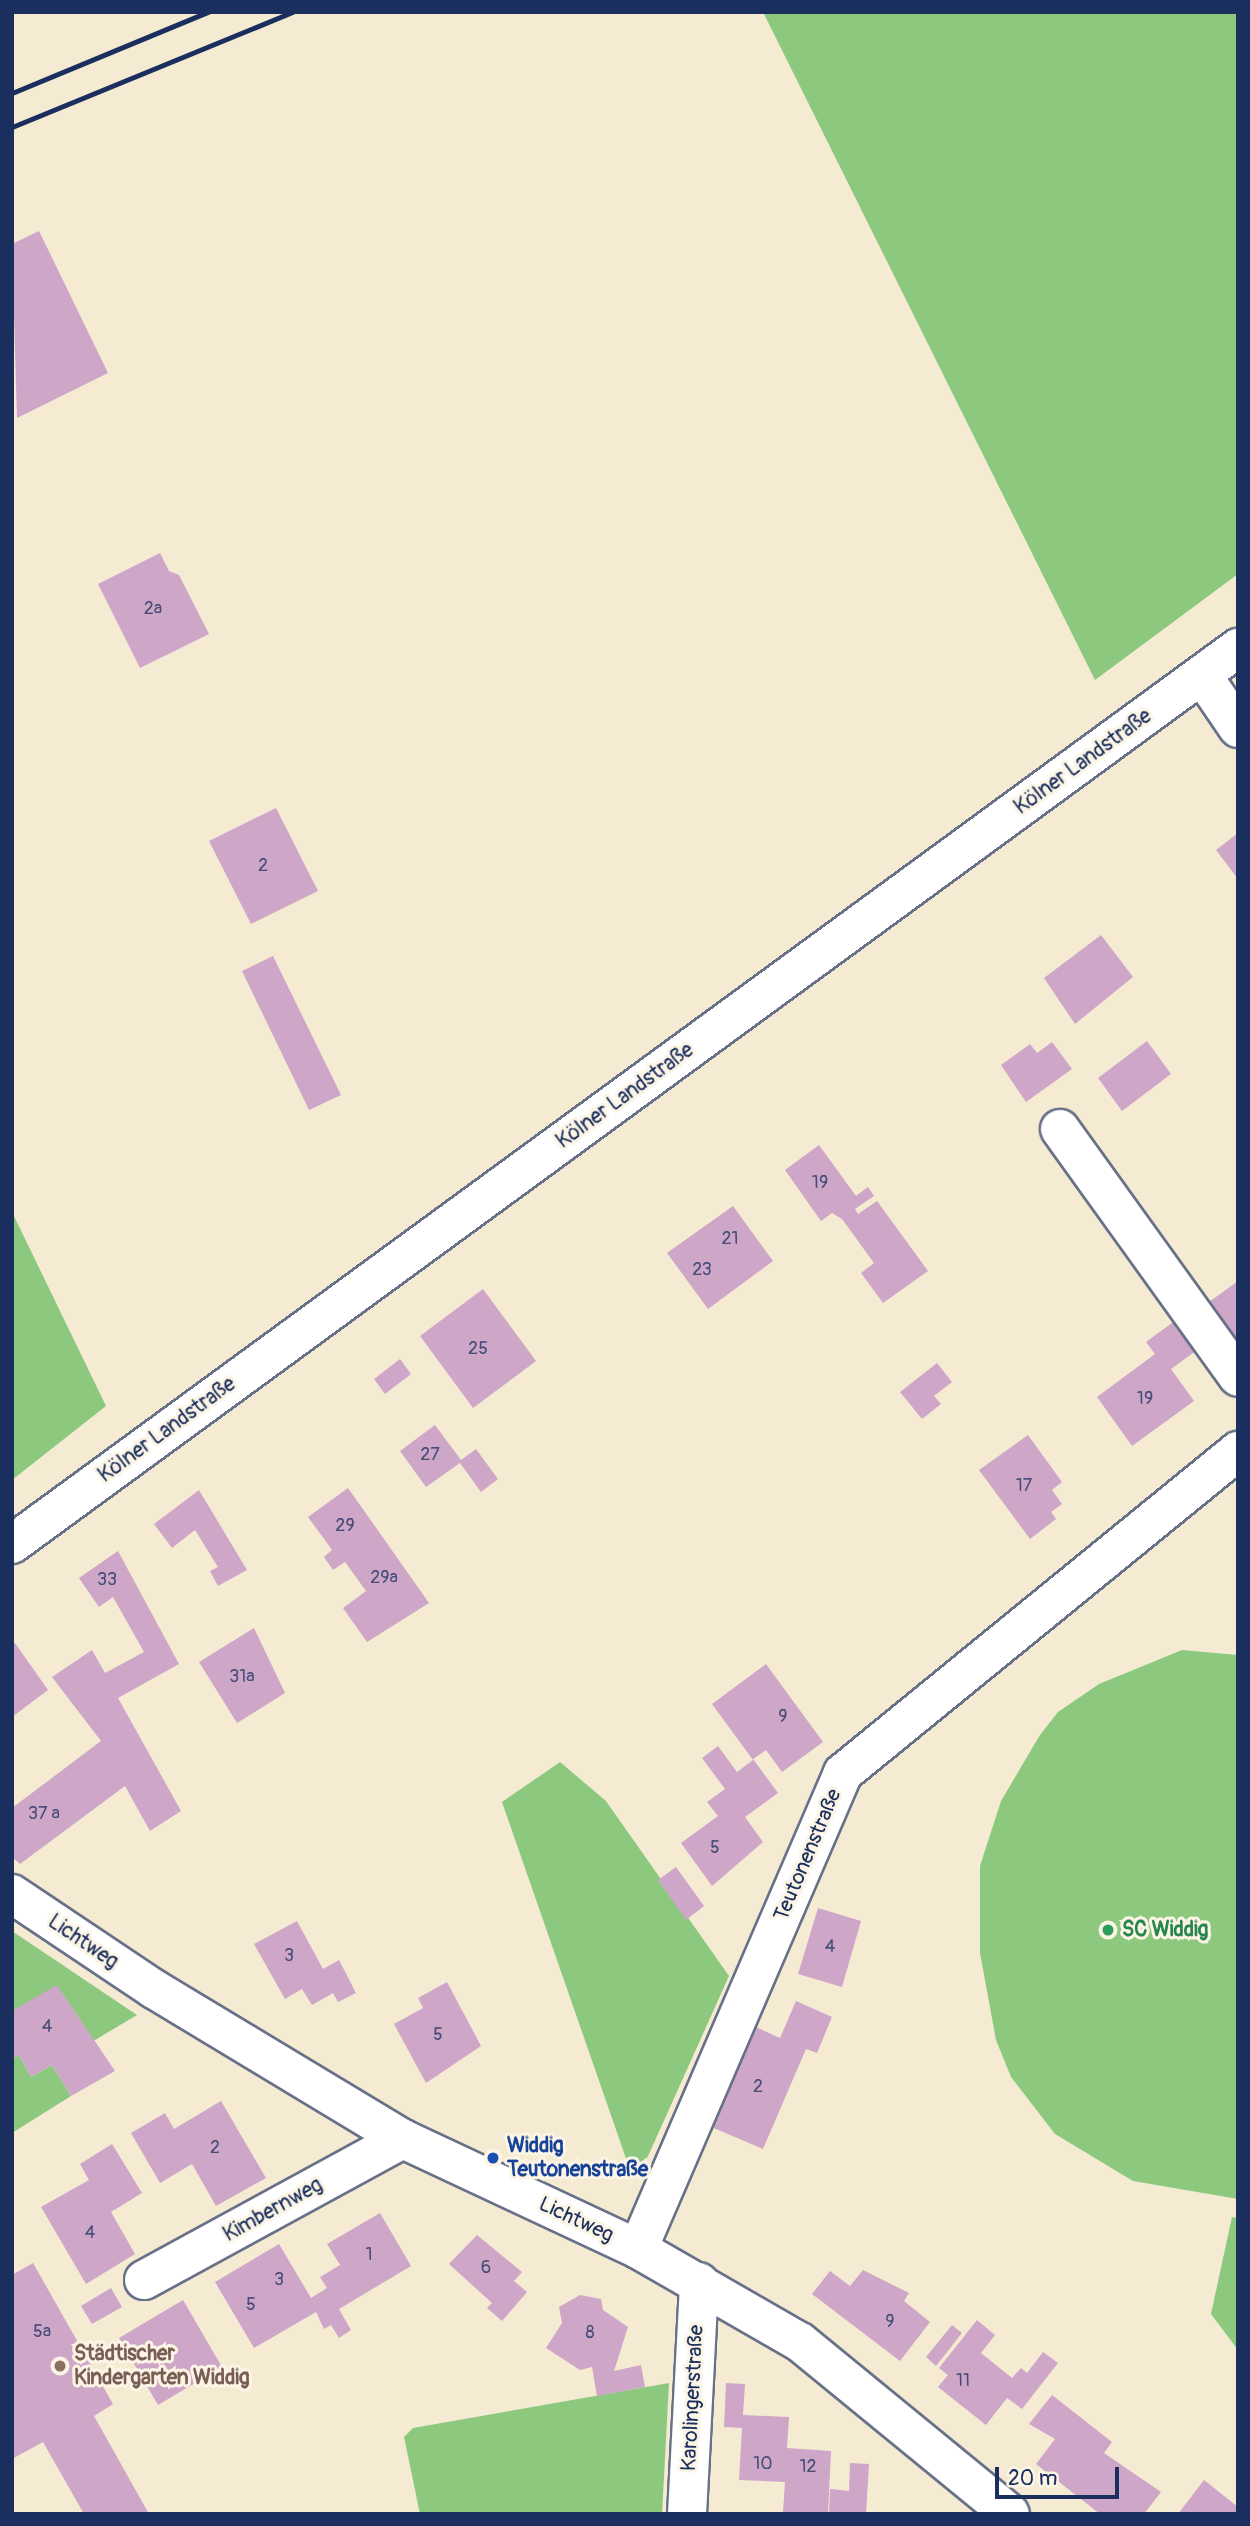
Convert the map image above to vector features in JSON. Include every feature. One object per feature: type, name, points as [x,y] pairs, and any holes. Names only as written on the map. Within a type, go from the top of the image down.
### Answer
[{"type":"street","name":"Kölner Landstraße","points":[[12,1544],[1238,648]]},
{"type":"street","points":[[1202,675],[1238,728]]},
{"type":"street","points":[[1060,1129],[1238,1377]]},
{"type":"street","name":"Teutonenstraße","points":[[638,2249],[843,1773],[1238,1451]]},
{"type":"street","name":"Lichtweg","points":[[12,1894],[154,1989],[403,2139],[638,2249],[800,2342],[1010,2514]]},
{"type":"street","name":"Kimbernweg","points":[[144,2280],[403,2139]]},
{"type":"street","name":"Karolingerstraße","points":[[687,2514],[699,2282]]},
{"type":"green space","points":[[763,12],[1238,12],[1238,574],[1095,680]]},
{"type":"green space","points":[[12,1212],[106,1406],[12,1480]]},
{"type":"green space","name":"SC Widdig","points":[[1182,1650],[1238,1655],[1238,2199],[1133,2181],[1055,2134],[1011,2077],[996,2040],[980,1953],[980,1866],[1001,1801],[1040,1735],[1058,1712],[1099,1684]]},
{"type":"green space","points":[[560,1762],[606,1801],[729,1976],[644,2165],[629,2167],[502,1802]]},
{"type":"green space","points":[[12,1931],[137,2015],[90,2043],[12,2011]]},
{"type":"green space","points":[[19,2055],[31,2077],[52,2065],[71,2096],[12,2133],[12,2059]]},
{"type":"green space","points":[[1232,2217],[1238,2218],[1238,2350],[1211,2314]]},
{"type":"green space","points":[[669,2383],[662,2514],[420,2514],[404,2437],[413,2428]]},
{"type":"building","points":[[39,231],[108,373],[17,418],[12,244]]},
{"type":"building","points":[[160,553],[169,571],[179,575],[209,634],[140,668],[98,584]]},
{"type":"building","points":[[276,808],[318,891],[251,924],[209,841]]},
{"type":"building","points":[[1238,833],[1238,879],[1216,850]]},
{"type":"building","points":[[1101,935],[1133,977],[1075,1024],[1044,978]]},
{"type":"building","points":[[273,956],[341,1095],[309,1110],[242,971]]},
{"type":"building","points":[[1147,1041],[1171,1074],[1122,1111],[1098,1078]]},
{"type":"building","points":[[1052,1042],[1072,1069],[1026,1102],[1001,1065],[1030,1044],[1037,1053]]},
{"type":"building","points":[[819,1145],[856,1196],[868,1187],[874,1196],[855,1209],[858,1214],[877,1201],[928,1271],[883,1303],[861,1273],[874,1263],[842,1219],[832,1213],[821,1221],[785,1170]]},
{"type":"building","points":[[733,1206],[773,1261],[708,1309],[667,1253]]},
{"type":"building","points":[[1238,1281],[1238,1342],[1209,1302]]},
{"type":"building","points":[[483,1289],[536,1361],[473,1408],[420,1336]]},
{"type":"building","points":[[1183,1315],[1204,1345],[1171,1369],[1194,1401],[1132,1446],[1097,1397],[1155,1354],[1146,1342]]},
{"type":"building","points":[[400,1359],[411,1374],[385,1394],[374,1379]]},
{"type":"building","points":[[937,1363],[952,1382],[934,1396],[941,1404],[922,1419],[900,1392]]},
{"type":"building","points":[[435,1425],[461,1460],[476,1449],[498,1479],[481,1492],[460,1463],[426,1487],[400,1451]]},
{"type":"building","points":[[1028,1435],[1062,1482],[1052,1490],[1062,1504],[1051,1512],[1056,1519],[1030,1539],[979,1470]]},
{"type":"building","points":[[348,1488],[429,1603],[367,1642],[343,1608],[366,1591],[345,1562],[333,1570],[324,1557],[332,1550],[308,1517]]},
{"type":"building","points":[[199,1490],[247,1570],[218,1586],[210,1571],[218,1567],[195,1530],[172,1548],[154,1524]]},
{"type":"building","points":[[118,1551],[179,1664],[118,1698],[181,1811],[150,1831],[125,1786],[20,1864],[12,1857],[12,1808],[101,1741],[52,1677],[92,1650],[105,1673],[144,1652],[113,1597],[99,1607],[79,1578]]},
{"type":"building","points":[[254,1628],[285,1693],[237,1723],[199,1662]]},
{"type":"building","points":[[15,1643],[48,1690],[12,1717],[12,1645]]},
{"type":"building","points":[[766,1664],[823,1742],[782,1772],[766,1750],[753,1759],[778,1793],[745,1817],[763,1842],[712,1886],[681,1843],[718,1816],[707,1802],[725,1789],[702,1758],[718,1746],[737,1772],[753,1760],[712,1704]]},
{"type":"building","points":[[676,1867],[704,1906],[686,1920],[658,1880]]},
{"type":"building","points":[[818,1908],[861,1921],[842,1987],[798,1974]]},
{"type":"building","points":[[297,1921],[323,1969],[339,1960],[356,1993],[338,2002],[333,1993],[312,2005],[302,1989],[285,1999],[254,1944]]},
{"type":"building","points":[[447,1982],[481,2046],[426,2083],[394,2024],[423,2008],[418,1998]]},
{"type":"building","points":[[57,1985],[115,2071],[71,2096],[52,2065],[31,2077],[19,2055],[12,2059],[12,2011]]},
{"type":"building","points":[[796,2001],[832,2017],[817,2053],[806,2049],[763,2149],[709,2126],[751,2025],[780,2038]]},
{"type":"building","points":[[221,2101],[266,2178],[216,2206],[192,2164],[160,2183],[131,2133],[165,2113],[174,2129]]},
{"type":"building","points":[[112,2144],[142,2193],[111,2212],[135,2254],[86,2284],[41,2207],[89,2180],[80,2164]]},
{"type":"building","points":[[380,2213],[411,2266],[339,2309],[351,2330],[339,2338],[331,2325],[324,2329],[316,2312],[254,2348],[215,2282],[279,2244],[311,2298],[327,2288],[320,2277],[340,2265],[327,2244]]},
{"type":"building","points":[[477,2235],[522,2272],[514,2281],[527,2292],[502,2321],[487,2308],[492,2303],[449,2264]]},
{"type":"building","points":[[33,2263],[113,2404],[94,2416],[149,2514],[84,2514],[43,2442],[12,2459],[12,2275]]},
{"type":"building","points":[[863,2270],[909,2293],[904,2301],[930,2322],[900,2361],[812,2294],[830,2271],[850,2286]]},
{"type":"building","points":[[111,2288],[122,2307],[92,2324],[81,2306]]},
{"type":"building","points":[[580,2295],[601,2299],[603,2310],[628,2327],[614,2371],[641,2365],[645,2387],[597,2396],[592,2367],[580,2370],[546,2348],[562,2323],[559,2307]]},
{"type":"building","points":[[183,2300],[222,2367],[158,2405],[119,2338]]},
{"type":"building","points":[[977,2320],[995,2335],[981,2353],[1012,2378],[1021,2368],[1027,2373],[1043,2352],[1058,2363],[1022,2409],[1007,2398],[986,2425],[938,2387],[948,2375],[939,2368]]},
{"type":"building","points":[[952,2325],[962,2333],[936,2366],[926,2357]]},
{"type":"building","points":[[726,2383],[745,2384],[743,2415],[789,2417],[787,2448],[831,2451],[828,2514],[783,2513],[785,2482],[739,2480],[742,2428],[724,2427]]},
{"type":"building","points":[[1052,2395],[1112,2442],[1104,2453],[1161,2492],[1144,2514],[1100,2514],[1036,2464],[1055,2439],[1029,2424]]},
{"type":"building","points":[[850,2463],[869,2464],[866,2514],[829,2514],[830,2489],[849,2491]]},
{"type":"building","points":[[1204,2480],[1238,2507],[1238,2514],[1178,2514]]},
{"type":"railway","points":[[12,93],[208,12]]},
{"type":"railway","points":[[12,127],[292,12]]},
{"type":"place","name":"SC Widdig","points":[[1108,1930]]},
{"type":"place","name":"Widdig Teutonenstraße","points":[[493,2158]]},
{"type":"place","name":"Städtischer Kindergarten Widdig","points":[[60,2366]]}]
